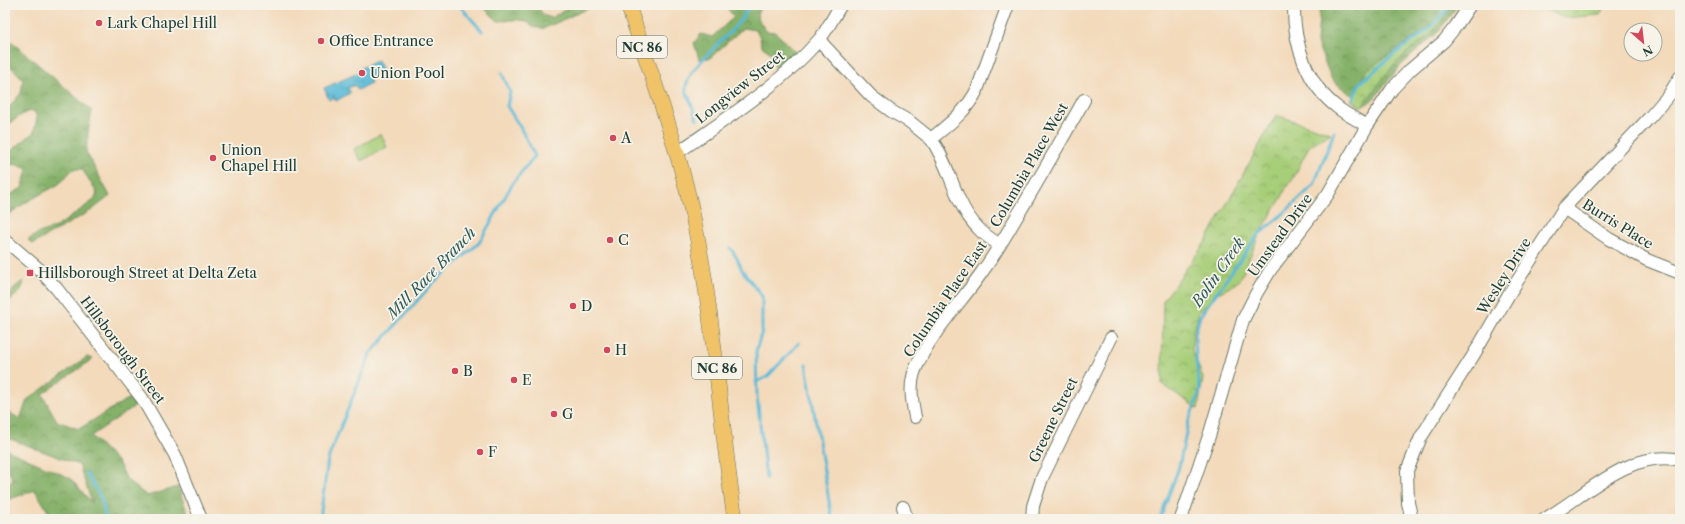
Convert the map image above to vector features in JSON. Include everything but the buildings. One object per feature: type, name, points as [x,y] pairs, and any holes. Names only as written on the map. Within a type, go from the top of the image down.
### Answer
[{"type":"main road","name":"NC 86","points":[[628,5],[677,154],[696,230],[710,309],[735,519]]},
{"type":"street","name":"Longview Street","points":[[677,154],[768,87],[802,58],[819,40],[841,5]]},
{"type":"street","points":[[932,139],[963,112],[970,103],[977,90],[1008,5]]},
{"type":"street","points":[[1294,5],[1293,20],[1298,44],[1304,63],[1311,76],[1325,96],[1338,108],[1367,126]]},
{"type":"street","name":"Umstead Drive","points":[[1181,519],[1210,433],[1243,320],[1256,294],[1271,269],[1328,194],[1367,126],[1392,89],[1410,70],[1444,41],[1470,5]]},
{"type":"street","points":[[819,40],[871,96],[891,111],[910,122],[932,139],[945,160],[953,184],[969,217],[978,228],[1000,245]]},
{"type":"street","name":"Wesley Drive","points":[[1412,519],[1408,503],[1407,471],[1421,437],[1473,356],[1509,294],[1564,208],[1649,118],[1669,95],[1680,77]]},
{"type":"street","name":"Columbia Place West","points":[[1000,245],[1084,100]]},
{"type":"street","name":"Burris Place","points":[[1564,208],[1609,239],[1647,260],[1680,273]]},
{"type":"street","name":"Hillsborough Street","points":[[5,240],[40,270],[57,289],[142,398],[175,454],[201,519]]},
{"type":"street","name":"Columbia Place East","points":[[915,417],[911,395],[912,382],[915,370],[922,354],[1000,245]]},
{"type":"street","name":"Greene Street","points":[[1032,519],[1033,506],[1042,478],[1111,338]]},
{"type":"street","points":[[1545,519],[1618,471],[1633,464],[1650,459],[1668,457],[1680,460]]},
{"type":"street","points":[[903,507],[907,519]]},
{"type":"green space","points":[[481,5],[537,5],[543,15],[551,18],[573,5],[595,5],[545,28],[537,28],[528,22],[521,20],[498,21]]},
{"type":"green space","points":[[725,5],[762,5],[757,14],[758,19],[766,31],[775,32],[794,50],[794,55],[777,69],[774,65],[771,54],[761,46],[760,37],[755,30],[743,28],[710,58],[699,59],[694,43],[701,34],[712,37],[734,17]]},
{"type":"green space","points":[[1320,5],[1458,5],[1437,33],[1401,65],[1371,102],[1364,105],[1332,80],[1317,43]]},
{"type":"green space","points":[[1445,5],[1453,5],[1431,34],[1405,54],[1392,67],[1361,107],[1351,100],[1368,69],[1427,29]]},
{"type":"green space","points":[[1535,5],[1605,5],[1600,15],[1564,18]]},
{"type":"green space","points":[[5,36],[92,111],[86,152],[110,196],[92,210],[33,244],[28,240],[39,233],[58,226],[94,200],[97,194],[82,169],[73,169],[59,184],[25,203],[8,215],[5,214],[5,198],[22,188],[27,170],[20,165],[5,164],[5,156],[34,132],[37,117],[34,111],[26,112],[5,127],[5,112],[21,93],[23,79],[5,61]]},
{"type":"green space","points":[[1276,115],[1331,133],[1308,148],[1294,177],[1260,233],[1241,278],[1234,285],[1214,295],[1209,303],[1199,311],[1193,331],[1192,350],[1203,378],[1198,409],[1162,384],[1163,301],[1205,243]]},
{"type":"green space","points":[[381,134],[387,147],[361,161],[354,149]]},
{"type":"green space","points":[[23,281],[20,291],[5,304],[5,301],[8,299],[14,288]]},
{"type":"green space","points":[[87,357],[93,359],[42,394],[57,421],[79,429],[129,398],[135,406],[91,436],[118,462],[127,480],[147,496],[178,487],[190,519],[48,519],[49,513],[35,490],[5,501],[5,488],[13,480],[5,462],[5,449],[70,478],[92,503],[79,465],[5,437],[5,410],[20,419],[27,400]]},
{"type":"water","points":[[378,60],[384,73],[375,78],[373,75],[369,77],[371,83],[358,90],[355,85],[348,88],[350,93],[336,101],[334,97],[329,100],[324,88],[358,73],[357,71],[362,70],[361,68]]},
{"type":"waterway","name":"Mill Race Branch","points":[[459,5],[482,31]]},
{"type":"waterway","points":[[697,119],[686,90],[691,74],[707,55],[733,29],[750,5]]},
{"type":"waterway","name":"Bolin Creek","points":[[1353,99],[1359,84],[1394,54],[1428,30],[1451,5]]},
{"type":"waterway","name":"Mill Race Branch","points":[[320,519],[328,459],[370,354],[434,282],[479,243],[514,181],[535,156],[507,106],[510,92],[502,73]]},
{"type":"waterway","name":"Bolin Creek","points":[[1160,519],[1179,467],[1188,423],[1200,391],[1195,334],[1200,316],[1258,235],[1314,185],[1334,132]]},
{"type":"waterway","points":[[730,248],[737,258],[742,270],[762,296],[762,331],[756,351],[757,396],[766,478]]},
{"type":"waterway","points":[[756,382],[767,377],[799,343]]},
{"type":"waterway","points":[[806,364],[832,519]]},
{"type":"waterway","points":[[86,473],[101,498],[106,519]]},
{"type":"place","name":"Lark Chapel Hill","points":[[99,23]]},
{"type":"place","name":"Office Entrance","points":[[321,41]]},
{"type":"place","name":"Union Pool","points":[[362,73]]},
{"type":"place","name":"A","points":[[613,138]]},
{"type":"place","name":"Union Chapel Hill","points":[[213,158]]},
{"type":"place","name":"C","points":[[610,240]]},
{"type":"place","name":"Hillsborough Street at Delta Zeta","points":[[30,273]]},
{"type":"place","name":"D","points":[[573,306]]},
{"type":"place","name":"H","points":[[607,350]]},
{"type":"place","name":"B","points":[[455,371]]},
{"type":"place","name":"E","points":[[514,380]]},
{"type":"place","name":"G","points":[[554,414]]},
{"type":"place","name":"F","points":[[480,452]]}]
